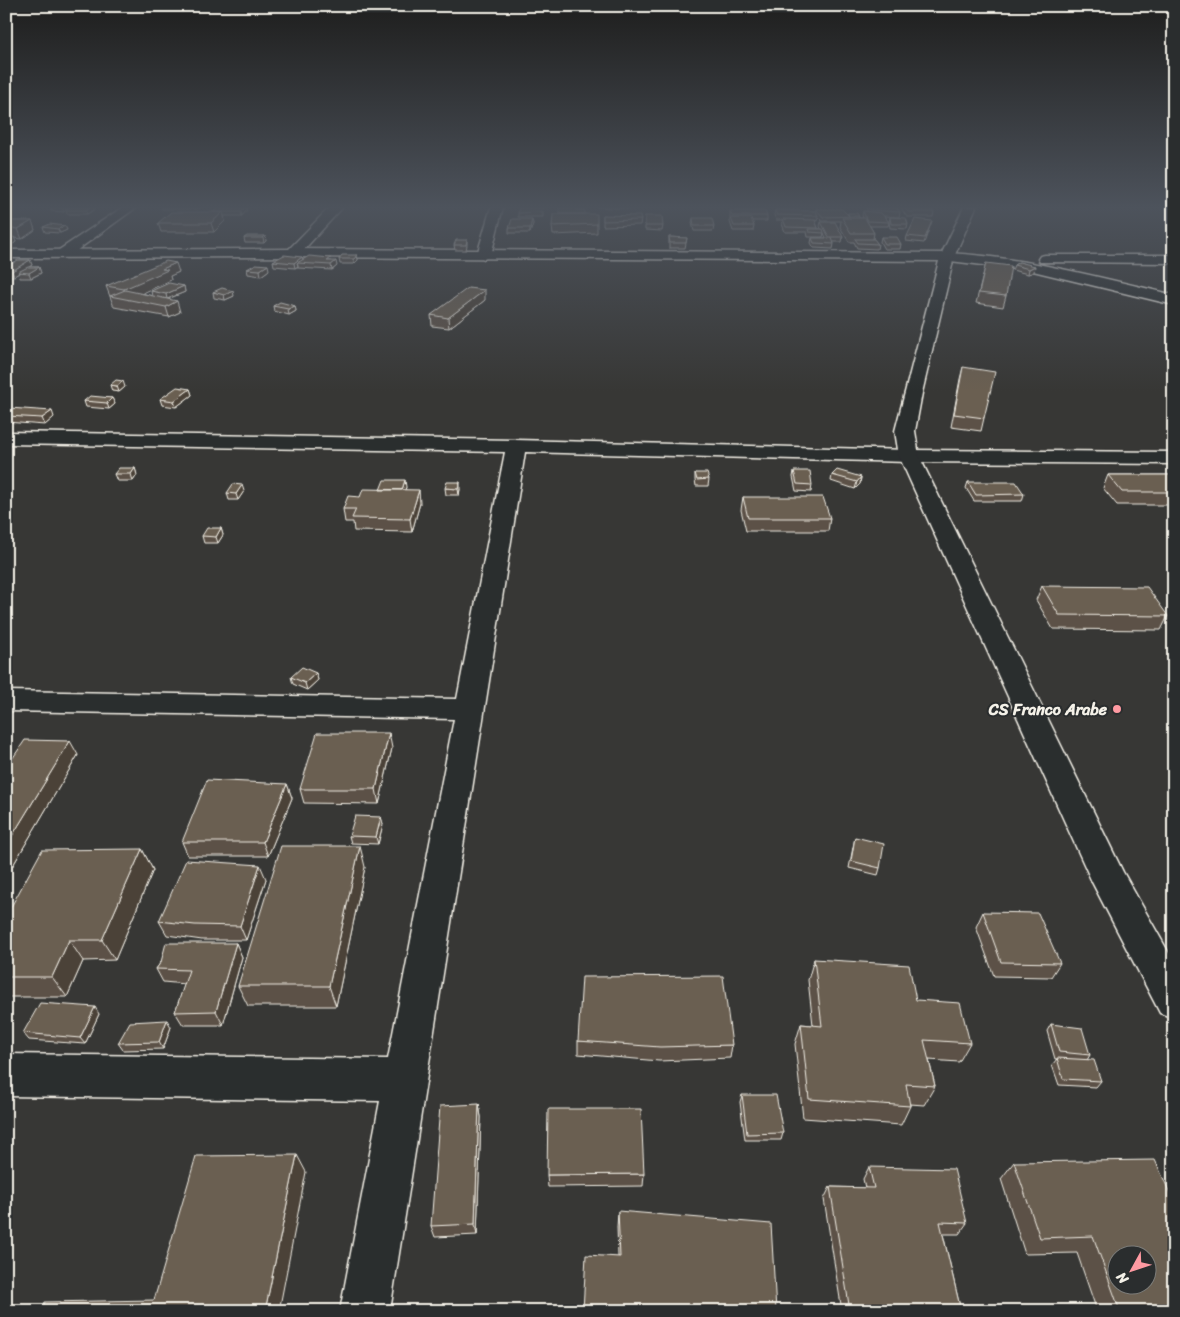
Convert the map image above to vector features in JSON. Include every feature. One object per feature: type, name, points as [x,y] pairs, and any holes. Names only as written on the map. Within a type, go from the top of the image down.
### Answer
[{"type":"street","points":[[945,268],[905,431],[909,456],[1110,882],[1174,1000]]},
{"type":"street","points":[[1044,268],[1174,300]]},
{"type":"street","points":[[6,438],[516,446],[909,456],[1174,458]]},
{"type":"street","points":[[365,1311],[516,446]]},
{"type":"street","points":[[6,702],[470,709]]},
{"type":"street","points":[[6,1075],[405,1080]]},
{"type":"building","points":[[6,268],[16,268],[12,271],[6,271]]},
{"type":"building","points":[[25,268],[37,268],[29,273],[18,272]]},
{"type":"building","points":[[148,268],[168,270],[124,289],[106,286]]},
{"type":"building","points":[[985,268],[1011,268],[1006,296],[979,293]]},
{"type":"building","points":[[169,283],[184,286],[166,294],[151,291]]},
{"type":"building","points":[[222,288],[233,291],[224,295],[213,292]]},
{"type":"building","points":[[468,288],[485,290],[448,318],[431,315]]},
{"type":"building","points":[[125,290],[177,301],[166,307],[110,296]]},
{"type":"building","points":[[280,302],[295,306],[288,309],[273,306]]},
{"type":"building","points":[[963,367],[995,372],[984,418],[954,414]]},
{"type":"building","points":[[116,380],[123,381],[117,386],[110,385]]},
{"type":"building","points":[[177,387],[190,389],[174,401],[160,399]]},
{"type":"building","points":[[90,396],[112,398],[107,403],[84,401]]},
{"type":"building","points":[[9,408],[52,411],[42,418],[6,416],[6,410]]},
{"type":"building","points":[[119,468],[135,468],[131,474],[114,474]]},
{"type":"building","points":[[837,470],[861,477],[857,482],[832,475]]},
{"type":"building","points":[[794,471],[810,471],[812,485],[797,484]]},
{"type":"building","points":[[695,473],[707,473],[709,479],[697,480]]},
{"type":"building","points":[[1108,475],[1174,475],[1174,492],[1122,492]]},
{"type":"building","points":[[384,480],[405,480],[402,490],[380,490]]},
{"type":"building","points":[[447,482],[460,482],[458,489],[445,488]]},
{"type":"building","points":[[968,482],[1016,482],[1024,494],[976,495]]},
{"type":"building","points":[[233,484],[242,485],[236,494],[227,493]]},
{"type":"building","points":[[363,489],[419,490],[410,519],[352,518],[356,509],[343,509],[348,496],[360,497]]},
{"type":"building","points":[[743,497],[823,497],[830,518],[748,518]]},
{"type":"building","points":[[207,528],[221,528],[216,537],[202,536]]},
{"type":"building","points":[[1042,586],[1147,587],[1168,616],[1059,615]]},
{"type":"building","points":[[302,667],[316,673],[305,683],[291,677]]},
{"type":"building","points":[[317,733],[389,733],[376,789],[300,789]]},
{"type":"building","points":[[25,740],[70,741],[6,846],[6,768]]},
{"type":"building","points":[[207,780],[287,784],[263,842],[182,842]]},
{"type":"building","points":[[355,816],[381,817],[376,837],[349,836]]},
{"type":"building","points":[[855,837],[884,844],[880,868],[851,861]]},
{"type":"building","points":[[281,846],[360,846],[329,986],[238,986]]},
{"type":"building","points":[[142,849],[102,940],[69,940],[52,977],[6,977],[6,916],[42,850]]},
{"type":"building","points":[[186,860],[260,865],[240,926],[195,925],[159,921]]},
{"type":"building","points":[[983,912],[1038,913],[1060,963],[1001,962]]},
{"type":"building","points":[[166,943],[236,943],[216,1011],[175,1012],[189,970],[156,969],[161,962]]},
{"type":"building","points":[[814,959],[909,965],[916,1000],[960,1003],[970,1043],[924,1040],[935,1086],[906,1084],[910,1106],[809,1099],[801,1024],[822,1026]]},
{"type":"building","points":[[723,976],[732,1045],[660,1047],[578,1041],[582,977]]},
{"type":"building","points":[[40,1003],[95,1007],[80,1038],[23,1033]]},
{"type":"building","points":[[167,1020],[159,1042],[118,1043],[130,1022]]},
{"type":"building","points":[[1051,1024],[1082,1028],[1090,1055],[1059,1052]]},
{"type":"building","points":[[1057,1058],[1094,1060],[1101,1081],[1063,1079]]},
{"type":"building","points":[[742,1095],[776,1095],[783,1133],[747,1134]]},
{"type":"building","points":[[479,1104],[475,1224],[431,1226],[440,1106]]},
{"type":"building","points":[[548,1109],[641,1109],[644,1174],[547,1175]]},
{"type":"building","points":[[297,1155],[265,1311],[42,1311],[45,1302],[154,1300],[196,1156]]},
{"type":"building","points":[[1155,1160],[1174,1202],[1174,1311],[1120,1311],[1114,1294],[1158,1294],[1158,1244],[1108,1244],[1108,1278],[1093,1236],[1040,1238],[1014,1162]]},
{"type":"building","points":[[869,1167],[954,1169],[967,1223],[940,1222],[961,1311],[850,1311],[830,1187],[874,1188]]},
{"type":"building","points":[[618,1211],[771,1224],[776,1311],[583,1311],[586,1255],[620,1257]]},
{"type":"place","name":"CS Franco Arabe","points":[[1117,709]]}]
